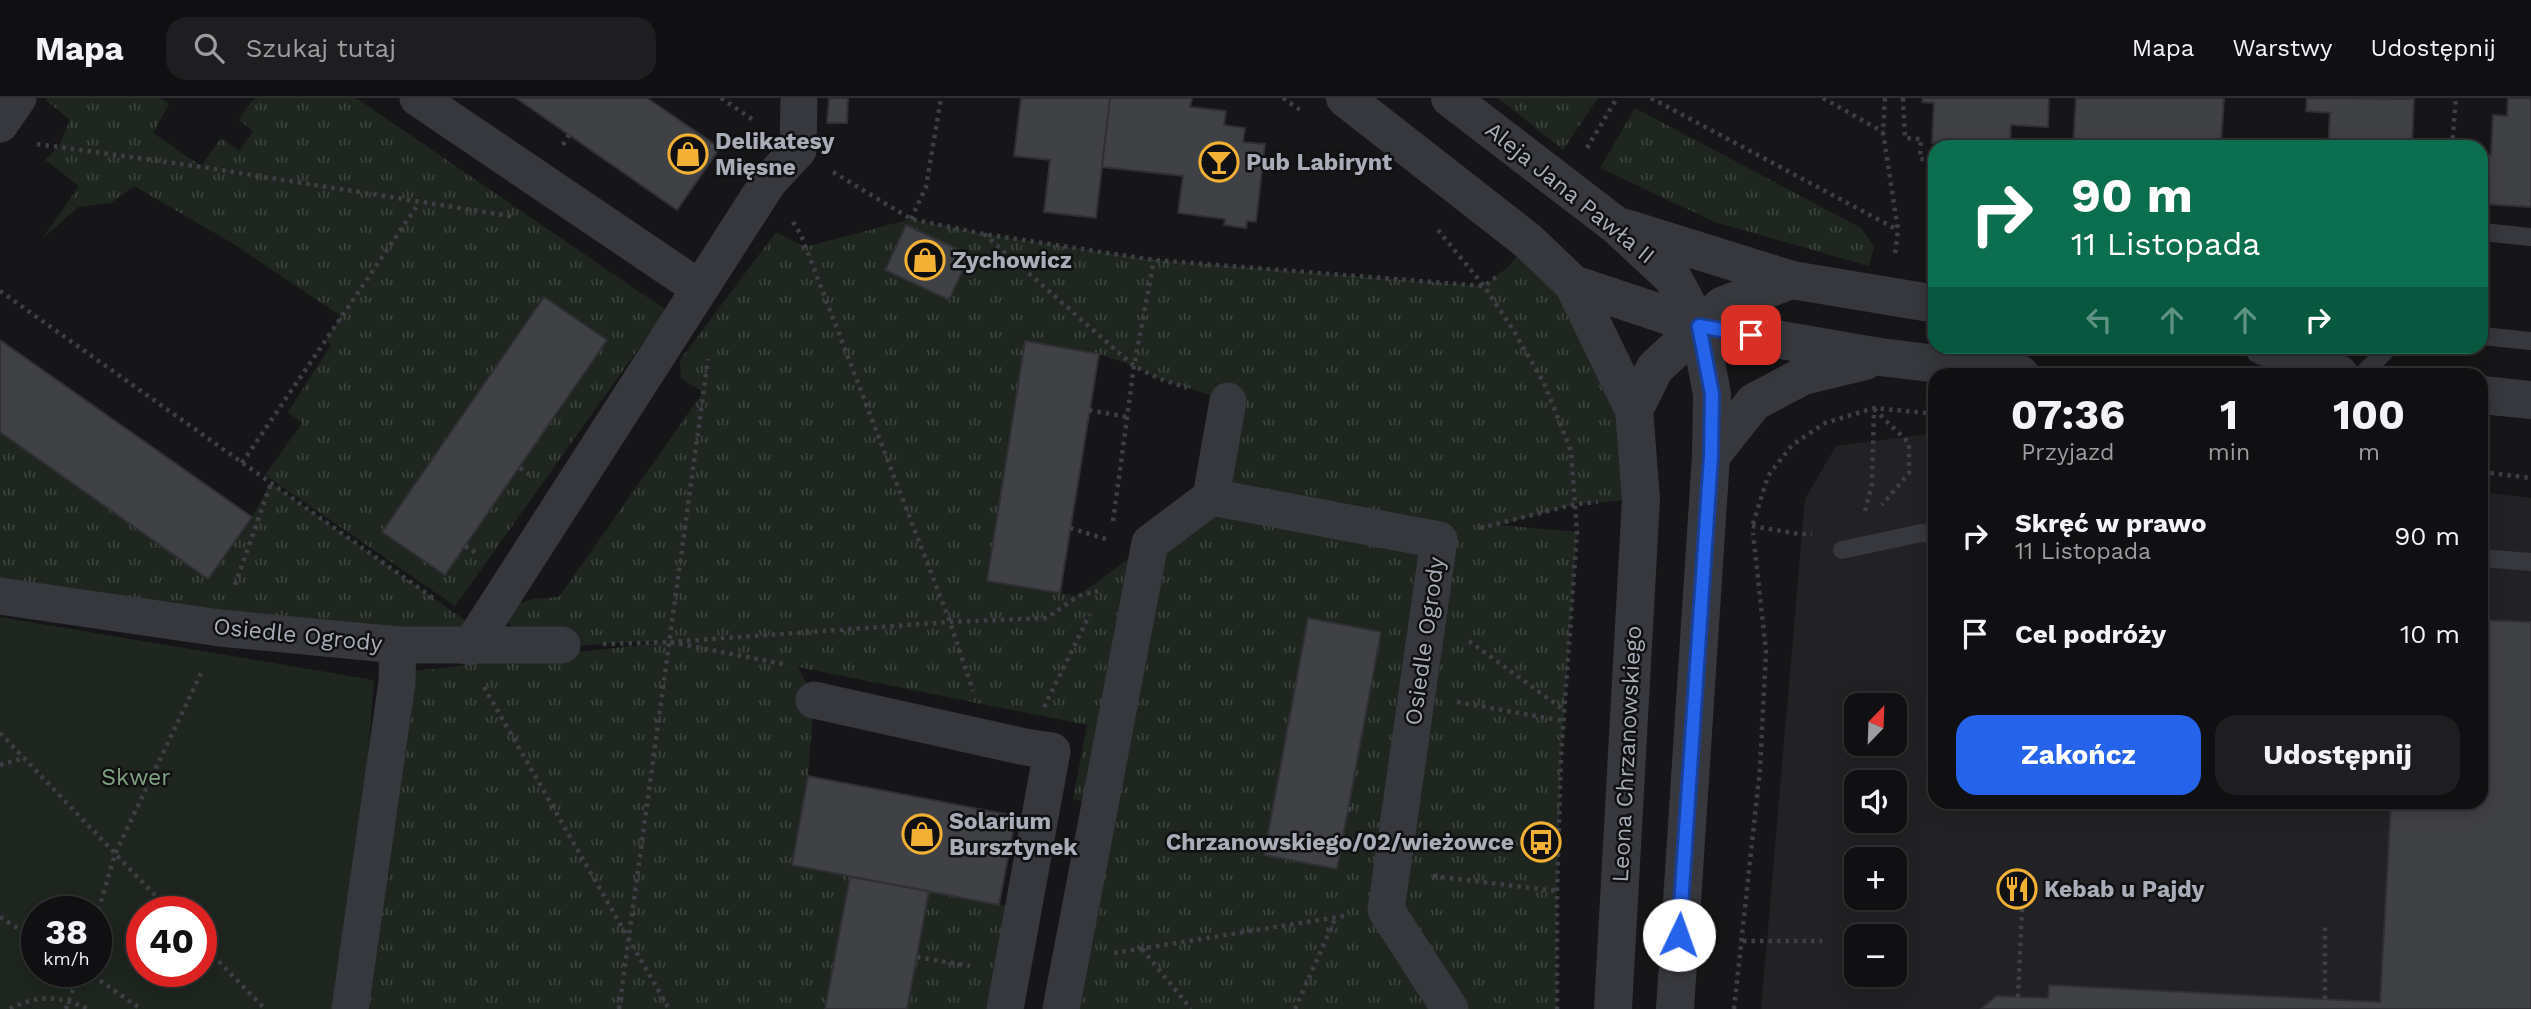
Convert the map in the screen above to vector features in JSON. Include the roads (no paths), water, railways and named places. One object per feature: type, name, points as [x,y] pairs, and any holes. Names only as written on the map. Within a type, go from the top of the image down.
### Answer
[{"type":"street","points":[[0,124],[18,98]]},
{"type":"street","points":[[418,98],[699,288]]},
{"type":"street","points":[[475,639],[769,181],[798,150],[799,98]]},
{"type":"street","points":[[1345,98],[1528,241],[1573,284],[1634,410]]},
{"type":"street","name":"Aleja Jana Pawła II","points":[[1450,98],[1617,226],[1674,278],[1699,326]]},
{"type":"street","points":[[1617,226],[1793,279],[1928,302]]},
{"type":"street","points":[[1634,410],[1655,369],[1723,305],[1793,279]]},
{"type":"street","points":[[1573,284],[1699,326],[1880,357],[1971,368]]},
{"type":"street","points":[[1675,1009],[1711,456],[1712,394],[1699,326]]},
{"type":"street","points":[[2284,354],[2323,368]]},
{"type":"street","points":[[1711,456],[1755,402],[1803,376],[1880,357]]},
{"type":"street","points":[[2488,396],[2531,400]]},
{"type":"street","points":[[1061,1009],[1150,543],[1211,497],[1228,401]]},
{"type":"street","name":"Leona Chrzanowskiego","points":[[1612,1009],[1641,499],[1634,410]]},
{"type":"street","name":"Osiedle Ogrody","points":[[1211,497],[1439,540],[1386,910],[1450,1009]]},
{"type":"street","name":"Osiedle Ogrody","points":[[0,596],[220,628],[398,645],[397,682],[350,1009]]},
{"type":"street","points":[[398,645],[475,639],[562,645]]},
{"type":"street","points":[[814,700],[1052,751],[1005,1009]]},
{"type":"lane","points":[[2488,233],[2531,237]]},
{"type":"lane","points":[[2488,337],[2531,341]]},
{"type":"lane","points":[[2369,368],[2382,354]]},
{"type":"lane","points":[[1842,550],[1928,533]]},
{"type":"lane","points":[[2488,558],[2531,562]]},
{"type":"place","name":"Delikatesy Mięsne","points":[[688,154]]},
{"type":"place","name":"Pub Labirynt","points":[[1219,162]]},
{"type":"place","name":"Zychowicz","points":[[925,260]]},
{"type":"place","name":"Solarium Bursztynek","points":[[922,834]]},
{"type":"place","name":"Chrzanowskiego/02/wieżowce","points":[[1541,842]]},
{"type":"place","name":"Kebab u Pajdy","points":[[2017,889]]},
{"type":"park label","name":"Skwer","points":[[136,777]]}]
